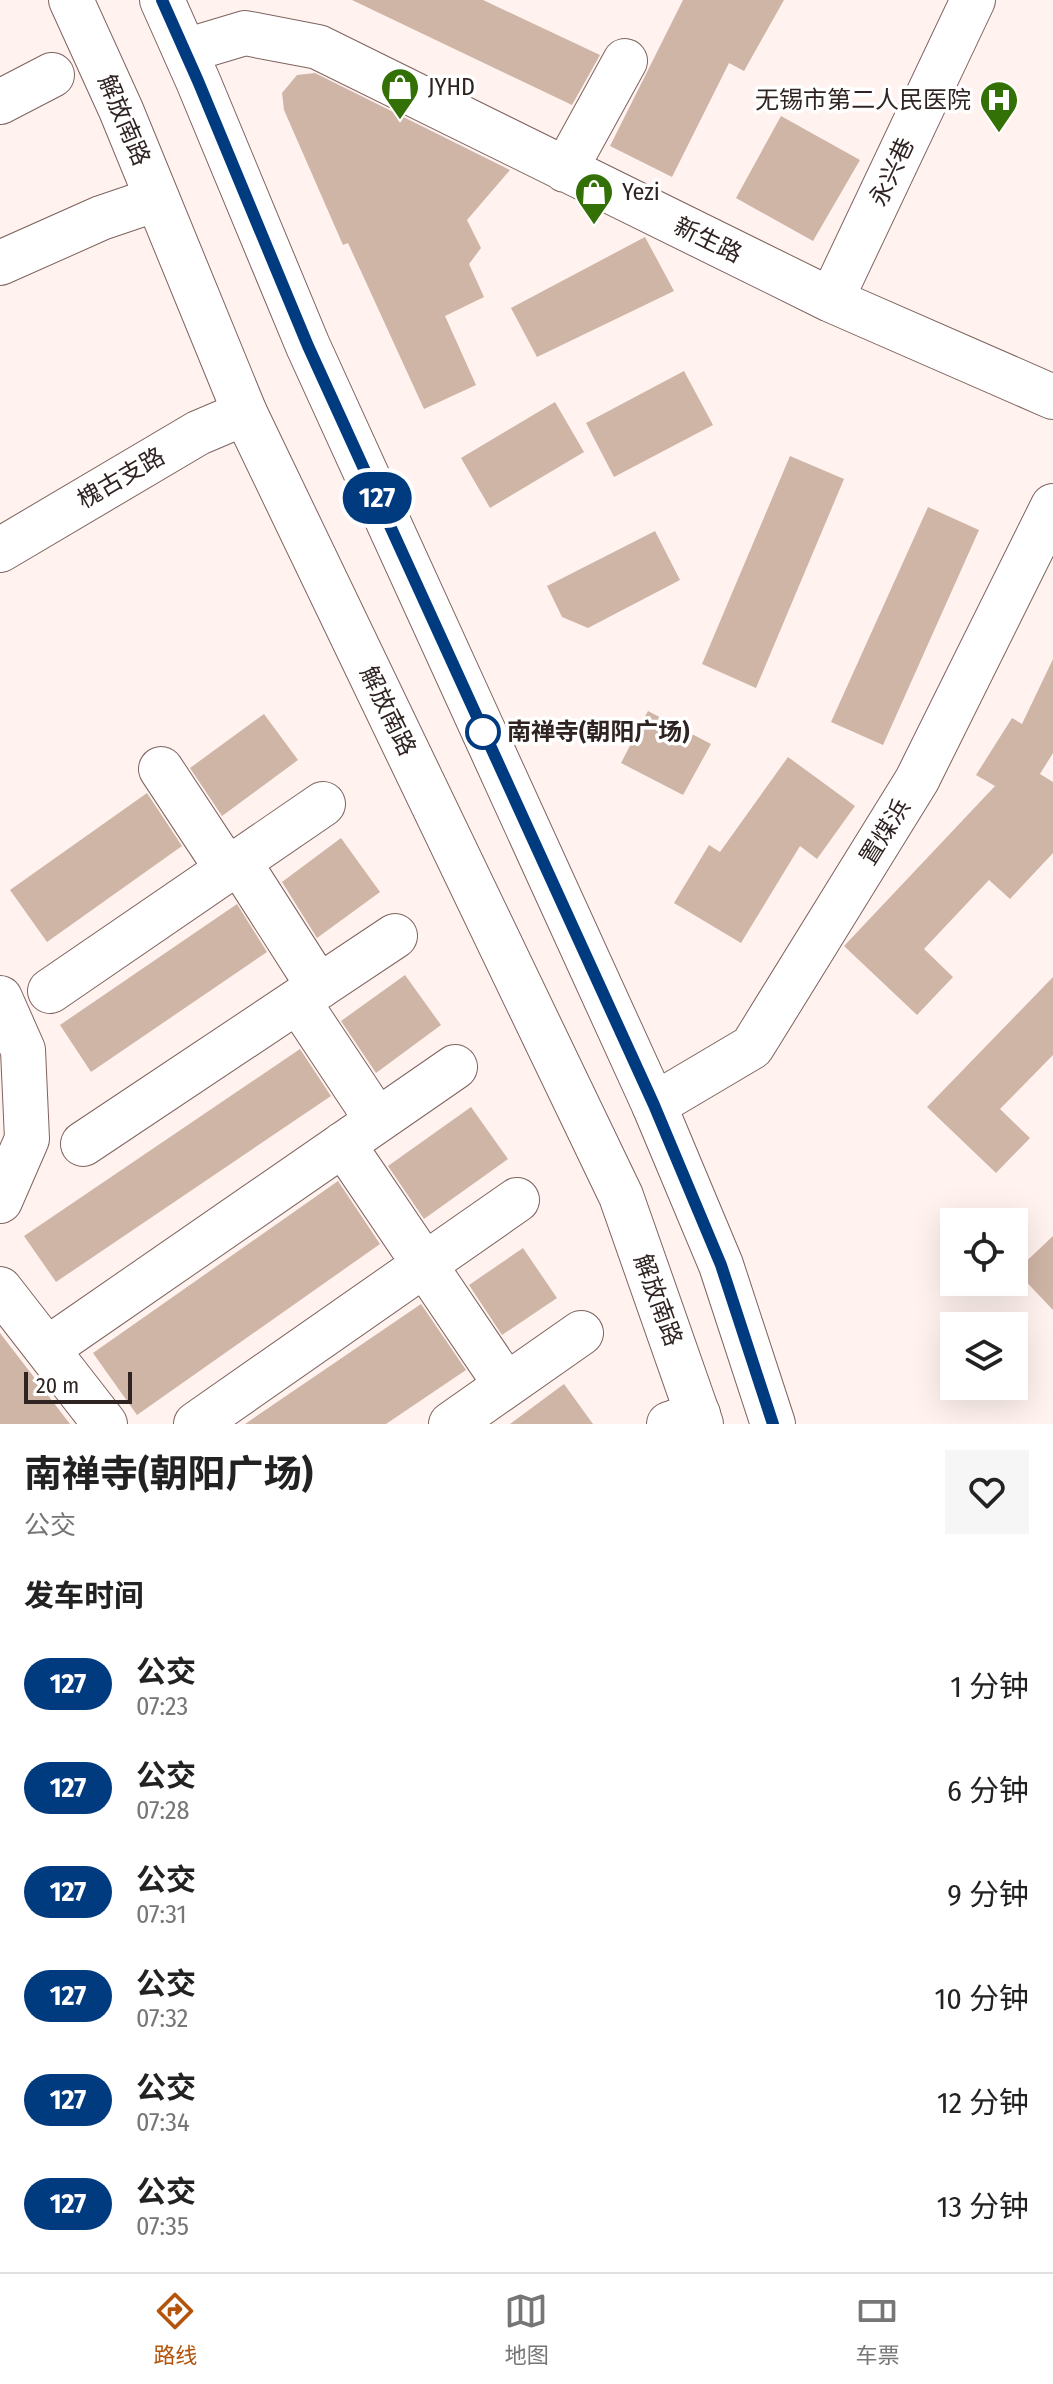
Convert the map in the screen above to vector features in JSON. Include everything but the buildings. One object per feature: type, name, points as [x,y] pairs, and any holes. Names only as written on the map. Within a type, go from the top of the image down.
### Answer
[{"type":"main road","name":"解放南路","points":[[71,0],[245,413],[621,1196],[689,1421]]},
{"type":"main road","points":[[162,0],[308,346],[654,1105],[721,1265],[773,1424]]},
{"type":"main road","name":"永兴巷","points":[[831,300],[973,0]]},
{"type":"main road","name":"新生路","points":[[185,51],[245,33],[318,47],[831,300],[1053,397]]},
{"type":"main road","points":[[565,170],[625,61]]},
{"type":"main road","points":[[0,102],[52,75]]},
{"type":"main road","points":[[0,263],[101,218],[157,199]]},
{"type":"main road","name":"槐古支路","points":[[0,550],[198,433],[245,413]]},
{"type":"main road","name":"置煤浜","points":[[654,1105],[752,1047],[917,780],[1053,506]]},
{"type":"main road","points":[[161,769],[233,866],[308,994],[360,1132],[425,1265],[506,1385]]},
{"type":"main road","points":[[50,991],[323,804]]},
{"type":"main road","points":[[83,1144],[395,936]]},
{"type":"main road","points":[[0,998],[23,1050],[27,1139],[0,1201]]},
{"type":"main road","points":[[47,1349],[455,1067]]},
{"type":"main road","points":[[196,1424],[517,1200]]},
{"type":"main road","points":[[0,1289],[105,1424]]},
{"type":"main road","points":[[451,1424],[581,1333]]},
{"type":"bus line","name":"127","points":[[162,0],[308,346],[654,1105],[721,1265],[773,1424]]},
{"type":"place","name":"JYHD","points":[[400,121]]},
{"type":"place","name":"无锡市第二人民医院","points":[[999,134]]},
{"type":"place","name":"Yezi","points":[[594,226]]},
{"type":"place","name":"南禅寺(朝阳广场)","points":[[483,732]]}]
